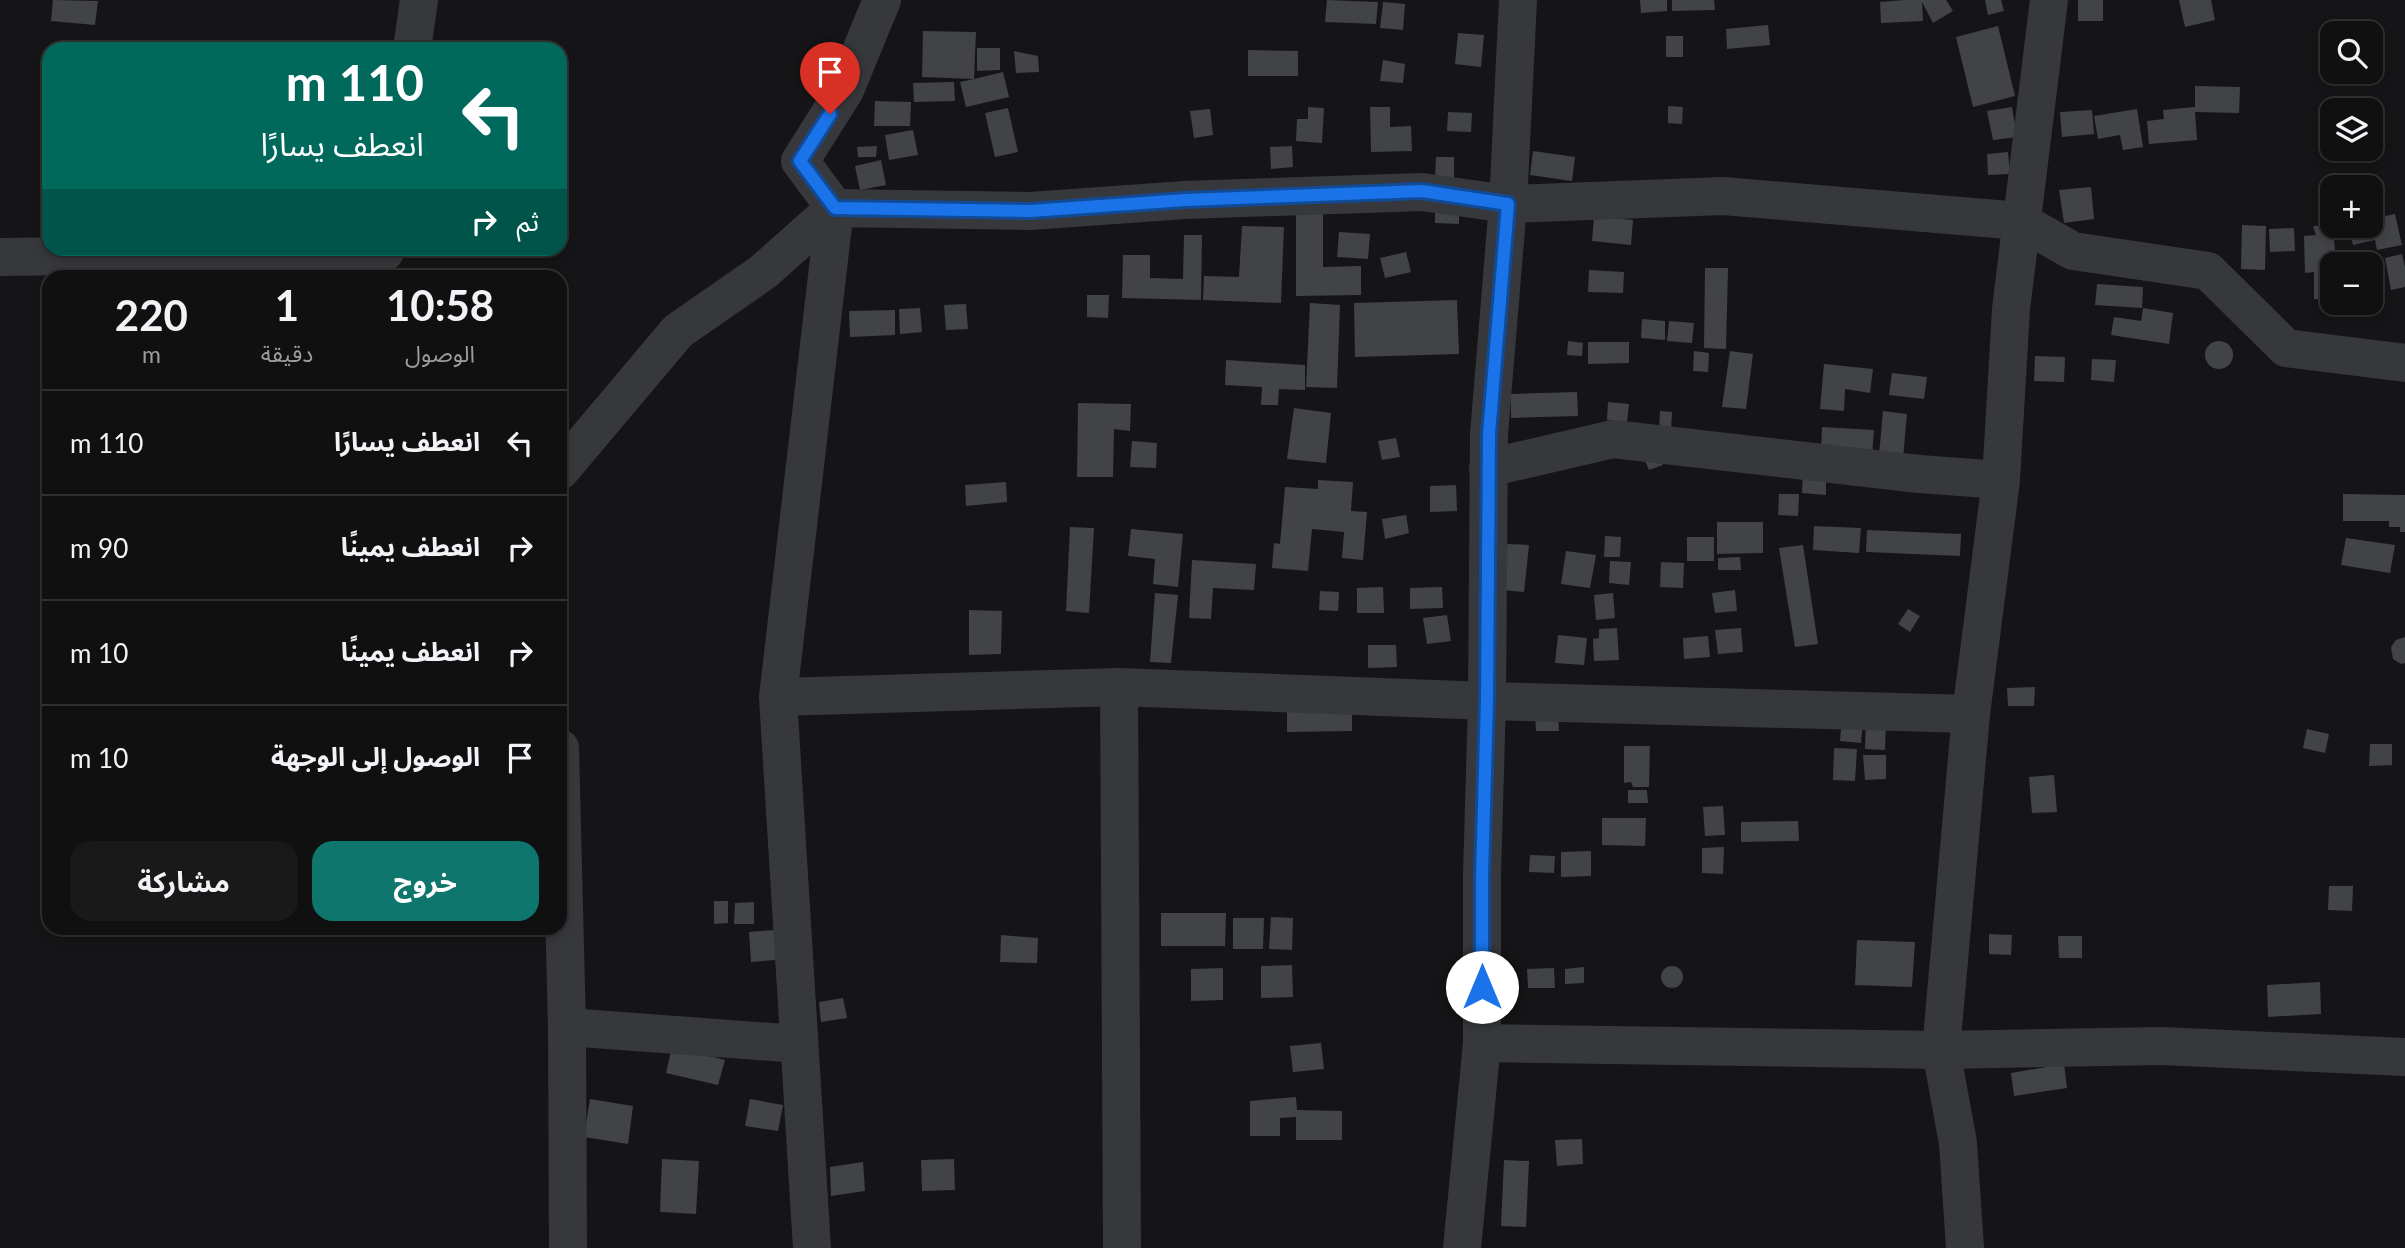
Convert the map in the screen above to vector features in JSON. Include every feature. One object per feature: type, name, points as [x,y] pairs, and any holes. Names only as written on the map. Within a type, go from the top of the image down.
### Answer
[{"type":"street","points":[[413,42],[419,0]]},
{"type":"street","points":[[812,1248],[778,697],[835,208],[800,161],[845,90],[882,0]]},
{"type":"street","points":[[1462,1248],[1482,1043],[1489,434],[1508,204],[1518,0]]},
{"type":"street","points":[[1965,1248],[1958,1143],[1941,1050],[1971,714],[2001,481],[2011,309],[2020,221],[2049,0]]},
{"type":"street","points":[[567,463],[678,331],[763,272],[835,208],[1030,211],[1185,200],[1422,191],[1508,204],[1723,196],[2020,221],[2073,251],[2208,271],[2286,348],[2405,363]]},
{"type":"street","points":[[0,257],[385,259]]},
{"type":"street","points":[[1488,468],[1613,439],[2001,481]]},
{"type":"street","points":[[778,697],[1119,687],[1487,701],[1971,714]]},
{"type":"street","points":[[1119,687],[1122,1248]]},
{"type":"street","points":[[565,935],[568,1248]]},
{"type":"street","points":[[567,1027],[799,1044]]},
{"type":"street","points":[[1482,1043],[1941,1050],[2161,1046],[2405,1057]]},
{"type":"building","points":[[53,0],[98,1],[95,25],[51,21]]},
{"type":"building","points":[[1327,0],[1378,2],[1376,24],[1325,22]]},
{"type":"building","points":[[1640,0],[1667,0],[1667,11],[1641,13]]},
{"type":"building","points":[[1672,0],[1714,0],[1715,10],[1672,11]]},
{"type":"building","points":[[1946,0],[1953,11],[1933,23],[1922,2],[1923,21],[1881,23],[1880,2]]},
{"type":"building","points":[[1985,0],[2001,0],[2004,11],[1988,15]]},
{"type":"building","points":[[2078,0],[2103,0],[2103,21],[2078,21]]},
{"type":"building","points":[[2179,0],[2211,0],[2215,20],[2185,27]]},
{"type":"building","points":[[1383,2],[1405,4],[1403,30],[1380,28]]},
{"type":"building","points":[[1768,25],[1770,45],[1727,49],[1726,29]]},
{"type":"building","points":[[1998,26],[2015,96],[1973,107],[1956,37]]},
{"type":"building","points":[[923,31],[976,32],[974,79],[922,77]]},
{"type":"building","points":[[1458,33],[1484,35],[1481,67],[1455,64]]},
{"type":"building","points":[[1666,36],[1683,36],[1683,57],[1666,57]]},
{"type":"building","points":[[977,48],[1000,48],[1000,70],[977,71]]},
{"type":"building","points":[[1248,50],[1298,51],[1298,76],[1248,76]]},
{"type":"building","points":[[1014,51],[1038,56],[1039,72],[1016,73]]},
{"type":"building","points":[[1383,60],[1405,64],[1403,83],[1380,81]]},
{"type":"building","points":[[1003,72],[1009,97],[966,107],[960,82]]},
{"type":"building","points":[[954,82],[955,101],[914,102],[913,83]]},
{"type":"building","points":[[2195,86],[2240,87],[2239,113],[2195,112],[2197,140],[2149,144],[2147,121],[2164,119],[2163,110],[2195,107]]},
{"type":"building","points":[[875,101],[911,102],[910,126],[874,126]]},
{"type":"building","points":[[1668,106],[1683,107],[1682,124],[1668,123]]},
{"type":"building","points":[[1308,107],[1324,108],[1322,143],[1296,141],[1297,119],[1308,119]]},
{"type":"building","points":[[1370,107],[1390,107],[1390,127],[1411,126],[1412,151],[1371,152]]},
{"type":"building","points":[[2012,107],[2017,137],[1993,140],[1987,111]]},
{"type":"building","points":[[1008,108],[1018,152],[995,157],[985,113]]},
{"type":"building","points":[[1210,109],[1213,135],[1194,138],[1190,111]]},
{"type":"building","points":[[2137,109],[2143,147],[2123,150],[2120,135],[2098,139],[2094,116]]},
{"type":"building","points":[[2092,110],[2094,134],[2062,137],[2060,112]]},
{"type":"building","points":[[1448,112],[1472,113],[1471,132],[1447,131]]},
{"type":"building","points":[[913,130],[918,155],[889,160],[885,135]]},
{"type":"building","points":[[877,146],[876,157],[858,157],[857,147]]},
{"type":"building","points":[[1292,146],[1293,167],[1271,169],[1270,147]]},
{"type":"building","points":[[1533,151],[1575,157],[1572,181],[1530,175]]},
{"type":"building","points":[[2008,152],[2010,174],[1988,175],[1987,154]]},
{"type":"building","points":[[1436,157],[1454,157],[1454,180],[1435,179]]},
{"type":"building","points":[[881,160],[886,185],[860,190],[855,166]]},
{"type":"building","points":[[2091,187],[2094,219],[2064,223],[2059,190]]},
{"type":"building","points":[[1435,204],[1459,205],[1459,224],[1435,223]]},
{"type":"building","points":[[1296,211],[1323,211],[1323,267],[1361,266],[1361,295],[1296,296]]},
{"type":"building","points":[[2395,214],[2402,245],[2377,250],[2375,240],[2353,245],[2351,238],[2383,238],[2383,216]]},
{"type":"building","points":[[1594,216],[1633,220],[1631,245],[1592,241]]},
{"type":"building","points":[[2242,225],[2266,226],[2265,270],[2241,269]]},
{"type":"building","points":[[1242,226],[1284,227],[1281,303],[1203,300],[1204,276],[1239,277]]},
{"type":"building","points":[[2313,226],[2320,226],[2320,238],[2334,238],[2335,252],[2320,252],[2320,299],[2314,299],[2314,272],[2305,273],[2304,236],[2316,235]]},
{"type":"building","points":[[2294,228],[2295,251],[2270,252],[2269,229]]},
{"type":"building","points":[[1339,232],[1370,234],[1368,259],[1337,257]]},
{"type":"building","points":[[1184,235],[1202,235],[1201,300],[1122,298],[1123,255],[1150,255],[1150,278],[1183,279]]},
{"type":"building","points":[[1406,252],[1411,272],[1385,278],[1380,258]]},
{"type":"building","points":[[2402,254],[2405,287],[2391,290],[2385,258]]},
{"type":"building","points":[[1705,268],[1728,268],[1726,349],[1704,348]]},
{"type":"building","points":[[1589,270],[1624,272],[1623,293],[1588,292]]},
{"type":"building","points":[[2097,284],[2143,287],[2142,308],[2095,305]]},
{"type":"building","points":[[1087,295],[1109,295],[1108,318],[1087,317]]},
{"type":"building","points":[[1457,300],[1459,354],[1355,357],[1354,303]]},
{"type":"building","points":[[1310,303],[1340,305],[1337,388],[1306,387]]},
{"type":"building","points":[[966,304],[968,329],[946,330],[944,305]]},
{"type":"building","points":[[920,308],[922,332],[900,334],[899,309]]},
{"type":"building","points":[[2143,308],[2173,313],[2169,344],[2111,335],[2114,317],[2141,321]]},
{"type":"building","points":[[895,310],[895,335],[850,337],[849,311]]},
{"type":"building","points":[[1642,319],[1665,321],[1665,340],[1641,338]]},
{"type":"building","points":[[1669,321],[1694,323],[1692,343],[1667,341]]},
{"type":"building","points":[[1568,341],[1583,343],[1582,356],[1567,355]]},
{"type":"building","points":[[2219,341],[2229,345],[2233,355],[2229,365],[2219,369],[2209,365],[2205,355],[2209,345]]},
{"type":"building","points":[[1588,342],[1629,342],[1629,363],[1588,364]]},
{"type":"building","points":[[1694,351],[1709,353],[1708,372],[1693,371]]},
{"type":"building","points":[[1730,351],[1753,354],[1746,409],[1722,407]]},
{"type":"building","points":[[2035,356],[2065,357],[2064,382],[2034,381]]},
{"type":"building","points":[[2092,359],[2116,360],[2114,382],[2091,380]]},
{"type":"building","points":[[1226,360],[1305,365],[1305,390],[1279,389],[1278,405],[1261,405],[1262,387],[1225,385]]},
{"type":"building","points":[[1824,364],[1873,369],[1870,393],[1845,389],[1844,411],[1820,409]]},
{"type":"building","points":[[1892,373],[1927,377],[1924,399],[1889,395]]},
{"type":"building","points":[[1577,392],[1578,416],[1511,418],[1511,394]]},
{"type":"building","points":[[1608,402],[1629,404],[1627,422],[1607,420]]},
{"type":"building","points":[[1078,403],[1131,404],[1130,431],[1114,429],[1113,477],[1077,477]]},
{"type":"building","points":[[1294,408],[1331,413],[1326,463],[1287,459]]},
{"type":"building","points":[[1660,411],[1672,412],[1671,431],[1659,430]]},
{"type":"building","points":[[1883,411],[1907,414],[1903,458],[1879,455]]},
{"type":"building","points":[[1822,427],[1874,430],[1872,456],[1821,453]]},
{"type":"building","points":[[1396,438],[1400,457],[1382,460],[1378,441]]},
{"type":"building","points":[[1132,441],[1157,443],[1156,468],[1130,467]]},
{"type":"building","points":[[1659,453],[1663,465],[1649,470],[1644,458]]},
{"type":"building","points":[[1803,470],[1826,472],[1826,495],[1802,493]]},
{"type":"building","points":[[1318,480],[1353,482],[1351,511],[1367,512],[1363,560],[1342,558],[1344,532],[1312,529],[1308,571],[1272,568],[1274,543],[1280,544],[1285,487],[1318,489]]},
{"type":"building","points":[[1006,482],[1007,502],[966,506],[965,485]]},
{"type":"building","points":[[1456,485],[1457,511],[1430,512],[1430,486]]},
{"type":"building","points":[[1779,494],[1799,494],[1798,516],[1778,515]]},
{"type":"building","points":[[2343,494],[2405,495],[2405,532],[2400,532],[2400,527],[2389,527],[2389,521],[2343,521]]},
{"type":"building","points":[[1406,515],[1409,533],[1385,539],[1382,519]]},
{"type":"building","points":[[1717,522],[1763,522],[1763,553],[1717,554]]},
{"type":"building","points":[[1814,526],[1861,528],[1859,553],[1813,550]]},
{"type":"building","points":[[1070,527],[1094,528],[1089,613],[1066,611]]},
{"type":"building","points":[[1131,529],[1183,534],[1178,587],[1153,584],[1155,559],[1128,556]]},
{"type":"building","points":[[1867,530],[1961,534],[1960,556],[1866,552]]},
{"type":"building","points":[[1605,536],[1621,537],[1620,557],[1604,557]]},
{"type":"building","points":[[1687,537],[1714,537],[1714,561],[1687,561]]},
{"type":"building","points":[[2346,538],[2395,545],[2390,573],[2341,565]]},
{"type":"building","points":[[1506,544],[1529,545],[1524,592],[1501,590]]},
{"type":"building","points":[[1803,545],[1818,644],[1795,647],[1779,548]]},
{"type":"building","points":[[1566,551],[1596,555],[1590,588],[1561,584]]},
{"type":"building","points":[[1740,557],[1741,570],[1718,570],[1718,558]]},
{"type":"building","points":[[1192,560],[1256,564],[1254,590],[1213,588],[1211,619],[1189,618]]},
{"type":"building","points":[[1610,561],[1631,562],[1629,585],[1609,583]]},
{"type":"building","points":[[1661,562],[1684,563],[1683,588],[1660,587]]},
{"type":"building","points":[[1383,587],[1384,613],[1357,613],[1357,588]]},
{"type":"building","points":[[1442,587],[1443,608],[1410,609],[1410,588]]},
{"type":"building","points":[[1735,590],[1737,611],[1715,613],[1712,593]]},
{"type":"building","points":[[1320,591],[1339,592],[1338,611],[1319,610]]},
{"type":"building","points":[[1155,593],[1178,595],[1171,663],[1150,662]]},
{"type":"building","points":[[1613,593],[1615,618],[1596,620],[1594,595]]},
{"type":"building","points":[[1908,609],[1920,616],[1910,632],[1898,624]]},
{"type":"building","points":[[969,610],[1002,611],[1001,654],[969,655]]},
{"type":"building","points":[[1447,615],[1451,641],[1427,644],[1423,618]]},
{"type":"building","points":[[1617,628],[1619,660],[1594,661],[1593,639],[1599,638],[1599,629]]},
{"type":"building","points":[[1741,628],[1743,652],[1718,654],[1715,630]]},
{"type":"building","points":[[1558,635],[1587,638],[1584,665],[1555,663]]},
{"type":"building","points":[[1708,636],[1710,657],[1684,659],[1683,638]]},
{"type":"building","points":[[2405,637],[2405,663],[2401,664],[2393,659],[2391,647],[2396,640]]},
{"type":"building","points":[[1368,645],[1396,645],[1397,667],[1368,668]]},
{"type":"building","points":[[2035,687],[2034,706],[2008,706],[2007,688]]},
{"type":"building","points":[[1352,708],[1352,731],[1287,732],[1287,709]]},
{"type":"building","points":[[1535,711],[1558,711],[1559,731],[1536,731]]},
{"type":"building","points":[[1842,719],[1863,720],[1861,743],[1840,741]]},
{"type":"building","points":[[1866,719],[1886,720],[1885,750],[1865,749]]},
{"type":"building","points":[[2307,729],[2329,734],[2325,753],[2303,748]]},
{"type":"building","points":[[2370,744],[2392,744],[2392,765],[2369,766]]},
{"type":"building","points":[[1624,746],[1650,746],[1649,787],[1633,787],[1631,782],[1624,783]]},
{"type":"building","points":[[1834,748],[1857,749],[1855,781],[1833,780]]},
{"type":"building","points":[[1863,755],[1886,755],[1886,779],[1865,780]]},
{"type":"building","points":[[2054,775],[2057,812],[2032,813],[2029,777]]},
{"type":"building","points":[[1628,790],[1647,790],[1648,803],[1628,803]]},
{"type":"building","points":[[1723,806],[1725,835],[1705,836],[1703,807]]},
{"type":"building","points":[[1602,818],[1646,818],[1645,846],[1602,845]]},
{"type":"building","points":[[1798,821],[1799,841],[1741,842],[1741,822]]},
{"type":"building","points":[[1724,847],[1723,874],[1702,873],[1702,848]]},
{"type":"building","points":[[1591,851],[1591,876],[1561,877],[1561,852]]},
{"type":"building","points":[[1530,855],[1555,856],[1554,873],[1529,872]]},
{"type":"building","points":[[2329,886],[2353,886],[2352,911],[2328,910]]},
{"type":"building","points":[[714,901],[728,901],[728,923],[714,924]]},
{"type":"building","points":[[754,902],[754,924],[734,924],[735,903]]},
{"type":"building","points":[[1161,913],[1226,913],[1225,946],[1161,946]]},
{"type":"building","points":[[1271,917],[1293,918],[1292,950],[1269,949]]},
{"type":"building","points":[[1233,918],[1264,918],[1263,949],[1233,949]]},
{"type":"building","points":[[785,929],[787,959],[751,962],[749,932]]},
{"type":"building","points":[[1989,934],[2012,935],[2011,955],[1989,954]]},
{"type":"building","points":[[1001,935],[1038,938],[1037,963],[1000,962]]},
{"type":"building","points":[[2058,936],[2082,936],[2082,958],[2059,958]]},
{"type":"building","points":[[1857,940],[1915,942],[1912,987],[1855,985]]},
{"type":"building","points":[[1292,965],[1293,997],[1261,998],[1261,966]]},
{"type":"building","points":[[1672,966],[1680,969],[1683,977],[1680,985],[1672,988],[1664,985],[1661,977],[1664,969]]},
{"type":"building","points":[[1584,967],[1584,983],[1565,984],[1565,969]]},
{"type":"building","points":[[1223,968],[1223,1000],[1191,1001],[1191,969]]},
{"type":"building","points":[[1554,968],[1555,988],[1528,988],[1527,969]]},
{"type":"building","points":[[2320,982],[2321,1014],[2268,1017],[2267,985]]},
{"type":"building","points":[[843,998],[847,1018],[821,1022],[819,1002]]},
{"type":"building","points":[[1321,1043],[1324,1069],[1293,1072],[1290,1046]]},
{"type":"building","points":[[672,1047],[725,1060],[718,1085],[666,1073]]},
{"type":"building","points":[[2064,1064],[2067,1088],[2014,1096],[2011,1073]]},
{"type":"building","points":[[1296,1097],[1297,1110],[1342,1111],[1342,1140],[1296,1140],[1296,1117],[1280,1118],[1280,1136],[1250,1136],[1250,1101]]},
{"type":"building","points":[[590,1099],[633,1106],[628,1144],[584,1137]]},
{"type":"building","points":[[750,1099],[783,1105],[778,1131],[745,1126]]},
{"type":"building","points":[[1582,1139],[1583,1164],[1557,1166],[1555,1140]]},
{"type":"building","points":[[662,1159],[699,1161],[696,1214],[660,1212]]},
{"type":"building","points":[[954,1159],[955,1190],[922,1191],[921,1160]]},
{"type":"building","points":[[1504,1160],[1529,1161],[1526,1227],[1501,1226]]},
{"type":"building","points":[[863,1162],[865,1191],[831,1196],[830,1167]]},
{"type":"route","points":[[830,114],[800,161],[835,208],[1030,211],[1185,200],[1422,191],[1508,204],[1489,434],[1482,987]]}]
